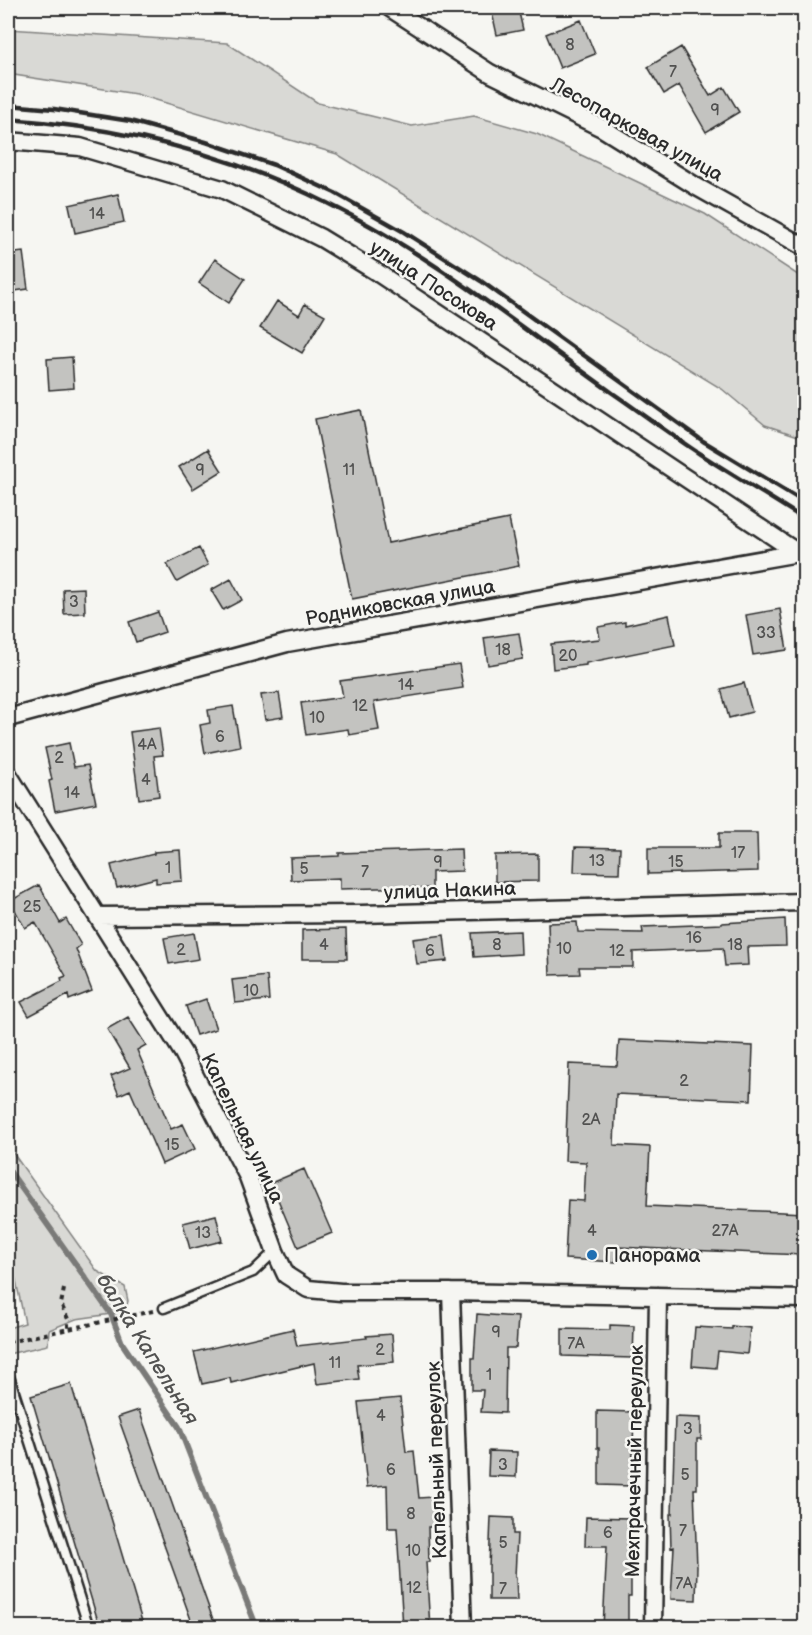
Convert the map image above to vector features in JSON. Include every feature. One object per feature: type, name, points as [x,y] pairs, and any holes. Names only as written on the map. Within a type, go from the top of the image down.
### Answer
[{"type":"street","name":"Лесопарковая улица","points":[[390,8],[490,74],[602,128],[697,187],[804,246]]},
{"type":"street","name":"улица Посохова","points":[[8,141],[80,147],[222,189],[321,238],[375,271],[801,555]]},
{"type":"street","name":"Родниковская улица","points":[[8,718],[287,643],[801,555]]},
{"type":"street","name":"Капельная улица","points":[[8,774],[183,1053],[248,1178],[286,1275],[308,1289],[341,1292],[804,1299]]},
{"type":"street","name":"улица Накина","points":[[97,916],[361,914],[804,902]]},
{"type":"street","name":"Капельный переулок","points":[[452,1292],[463,1628]]},
{"type":"street","name":"Мехпрачечный переулок","points":[[653,1628],[658,1296]]},
{"type":"lane","points":[[164,1308],[253,1272],[275,1251]]},
{"type":"lane","points":[[8,1376],[89,1628]]},
{"type":"path","points":[[64,1289],[61,1304],[68,1318],[68,1330]]},
{"type":"path","points":[[8,1342],[136,1316]]},
{"type":"shaded area","points":[[8,29],[227,43],[318,103],[412,126],[474,116],[537,134],[705,214],[804,279],[804,438],[765,425],[722,389],[337,154],[136,94],[8,74]]},
{"type":"shaded area","points":[[8,1146],[97,1271],[125,1287],[128,1301],[125,1312],[76,1319],[49,1330],[48,1345],[8,1354],[8,1328],[25,1323],[8,1243]]},
{"type":"building","points":[[491,8],[518,8],[523,30],[497,35]]},
{"type":"building","points":[[581,20],[595,54],[560,68],[546,34]]},
{"type":"building","points":[[681,47],[710,96],[724,87],[739,112],[706,132],[679,85],[664,94],[648,67]]},
{"type":"building","points":[[118,194],[124,222],[75,233],[69,205]]},
{"type":"building","points":[[23,252],[28,289],[8,292],[8,254]]},
{"type":"building","points":[[215,259],[245,279],[229,303],[199,283]]},
{"type":"building","points":[[277,301],[299,315],[305,304],[325,315],[302,353],[260,328]]},
{"type":"building","points":[[72,357],[74,388],[49,390],[47,359]]},
{"type":"building","points":[[361,410],[388,543],[509,519],[519,566],[352,599],[315,419]]},
{"type":"building","points":[[208,449],[222,471],[193,489],[179,467]]},
{"type":"building","points":[[199,548],[208,565],[177,582],[167,564]]},
{"type":"building","points":[[231,579],[242,600],[223,610],[211,590]]},
{"type":"building","points":[[84,588],[85,613],[64,614],[63,589]]},
{"type":"building","points":[[780,609],[787,650],[753,655],[746,615]]},
{"type":"building","points":[[158,612],[165,632],[136,642],[129,622]]},
{"type":"building","points":[[669,615],[675,645],[586,663],[586,665],[553,669],[551,644],[600,639],[598,627],[625,622],[625,625]]},
{"type":"building","points":[[519,633],[523,659],[488,665],[484,638]]},
{"type":"building","points":[[459,664],[463,688],[374,702],[379,730],[349,735],[348,729],[306,735],[301,703],[343,697],[340,681]]},
{"type":"building","points":[[744,683],[752,712],[729,718],[721,689]]},
{"type":"building","points":[[279,693],[283,717],[265,720],[261,695]]},
{"type":"building","points":[[233,706],[240,746],[205,753],[200,725],[210,723],[208,710]]},
{"type":"building","points":[[159,728],[163,755],[154,756],[159,796],[139,799],[130,732]]},
{"type":"building","points":[[69,743],[74,767],[88,765],[96,803],[55,811],[49,781],[52,780],[45,748]]},
{"type":"building","points":[[719,833],[757,833],[758,871],[648,874],[648,848],[719,848]]},
{"type":"building","points":[[575,847],[620,848],[619,873],[574,872]]},
{"type":"building","points":[[461,849],[462,871],[432,872],[432,888],[340,889],[340,878],[291,880],[290,858],[339,856],[339,853]]},
{"type":"building","points":[[180,850],[182,881],[156,883],[156,878],[117,888],[111,865],[154,854],[154,852]]},
{"type":"building","points":[[538,854],[538,881],[495,882],[495,855]]},
{"type":"building","points":[[39,885],[60,923],[66,919],[81,945],[76,949],[92,991],[69,1000],[68,995],[29,1016],[21,1002],[62,981],[61,978],[66,976],[35,922],[25,928],[10,901]]},
{"type":"building","points":[[785,919],[786,946],[747,947],[748,965],[725,966],[723,948],[633,952],[633,967],[579,967],[580,974],[550,975],[548,923],[577,922],[578,932],[643,933],[642,927]]},
{"type":"building","points":[[346,929],[347,959],[302,959],[302,930]]},
{"type":"building","points":[[520,931],[521,954],[474,957],[472,933]]},
{"type":"building","points":[[194,933],[199,959],[169,964],[164,938]]},
{"type":"building","points":[[444,935],[447,961],[417,964],[413,939]]},
{"type":"building","points":[[267,976],[269,1000],[235,1003],[232,980]]},
{"type":"building","points":[[206,999],[216,1029],[196,1035],[186,1006]]},
{"type":"building","points":[[128,1017],[146,1045],[137,1050],[171,1129],[183,1124],[195,1149],[162,1164],[130,1090],[119,1095],[111,1076],[130,1068],[107,1029]]},
{"type":"building","points":[[619,1040],[753,1046],[751,1100],[616,1094],[614,1145],[650,1147],[647,1206],[804,1213],[804,1255],[617,1247],[616,1262],[565,1259],[568,1200],[584,1201],[586,1162],[565,1161],[569,1064],[617,1066]]},
{"type":"building","points":[[304,1169],[332,1233],[298,1247],[271,1183]]},
{"type":"building","points":[[216,1215],[222,1241],[190,1249],[183,1223]]},
{"type":"building","points":[[477,1314],[518,1317],[516,1348],[506,1348],[505,1413],[481,1412],[483,1390],[472,1390],[472,1358],[474,1358]]},
{"type":"building","points":[[610,1325],[634,1326],[633,1358],[562,1356],[562,1329],[610,1330]]},
{"type":"building","points":[[732,1326],[750,1328],[747,1354],[718,1351],[716,1368],[692,1366],[695,1327],[732,1329]]},
{"type":"building","points":[[293,1329],[297,1346],[392,1334],[394,1362],[357,1365],[359,1379],[317,1384],[314,1363],[231,1383],[230,1378],[202,1384],[194,1352]]},
{"type":"building","points":[[71,1384],[144,1628],[100,1628],[31,1396]]},
{"type":"building","points":[[400,1398],[406,1452],[414,1451],[419,1498],[433,1497],[434,1527],[428,1527],[429,1562],[426,1562],[430,1628],[403,1628],[397,1528],[388,1528],[387,1485],[367,1487],[358,1402]]},
{"type":"building","points":[[139,1410],[216,1628],[194,1628],[118,1417]]},
{"type":"building","points":[[597,1411],[634,1412],[632,1486],[599,1485]]},
{"type":"building","points":[[675,1417],[701,1418],[701,1439],[697,1439],[697,1489],[694,1489],[696,1600],[671,1599],[674,1547],[671,1548],[670,1514],[672,1514]]},
{"type":"building","points":[[489,1451],[517,1452],[516,1477],[488,1476]]},
{"type":"building","points":[[491,1517],[513,1518],[513,1534],[517,1534],[515,1577],[517,1600],[489,1600]]},
{"type":"building","points":[[586,1517],[630,1518],[631,1596],[628,1596],[628,1628],[603,1628],[607,1546],[585,1546]]},
{"type":"waterway","name":"балка Капельная","points":[[8,1169],[111,1314],[122,1343],[179,1427],[257,1628]]},
{"type":"railway","points":[[8,105],[54,109],[130,121],[206,142],[274,165],[335,193],[404,232],[481,281],[703,441],[804,502]]},
{"type":"railway","points":[[8,119],[90,128],[171,145],[250,170],[327,203],[439,268],[678,439],[804,519]]},
{"type":"place","name":"Панорама","points":[[592,1255]]}]
